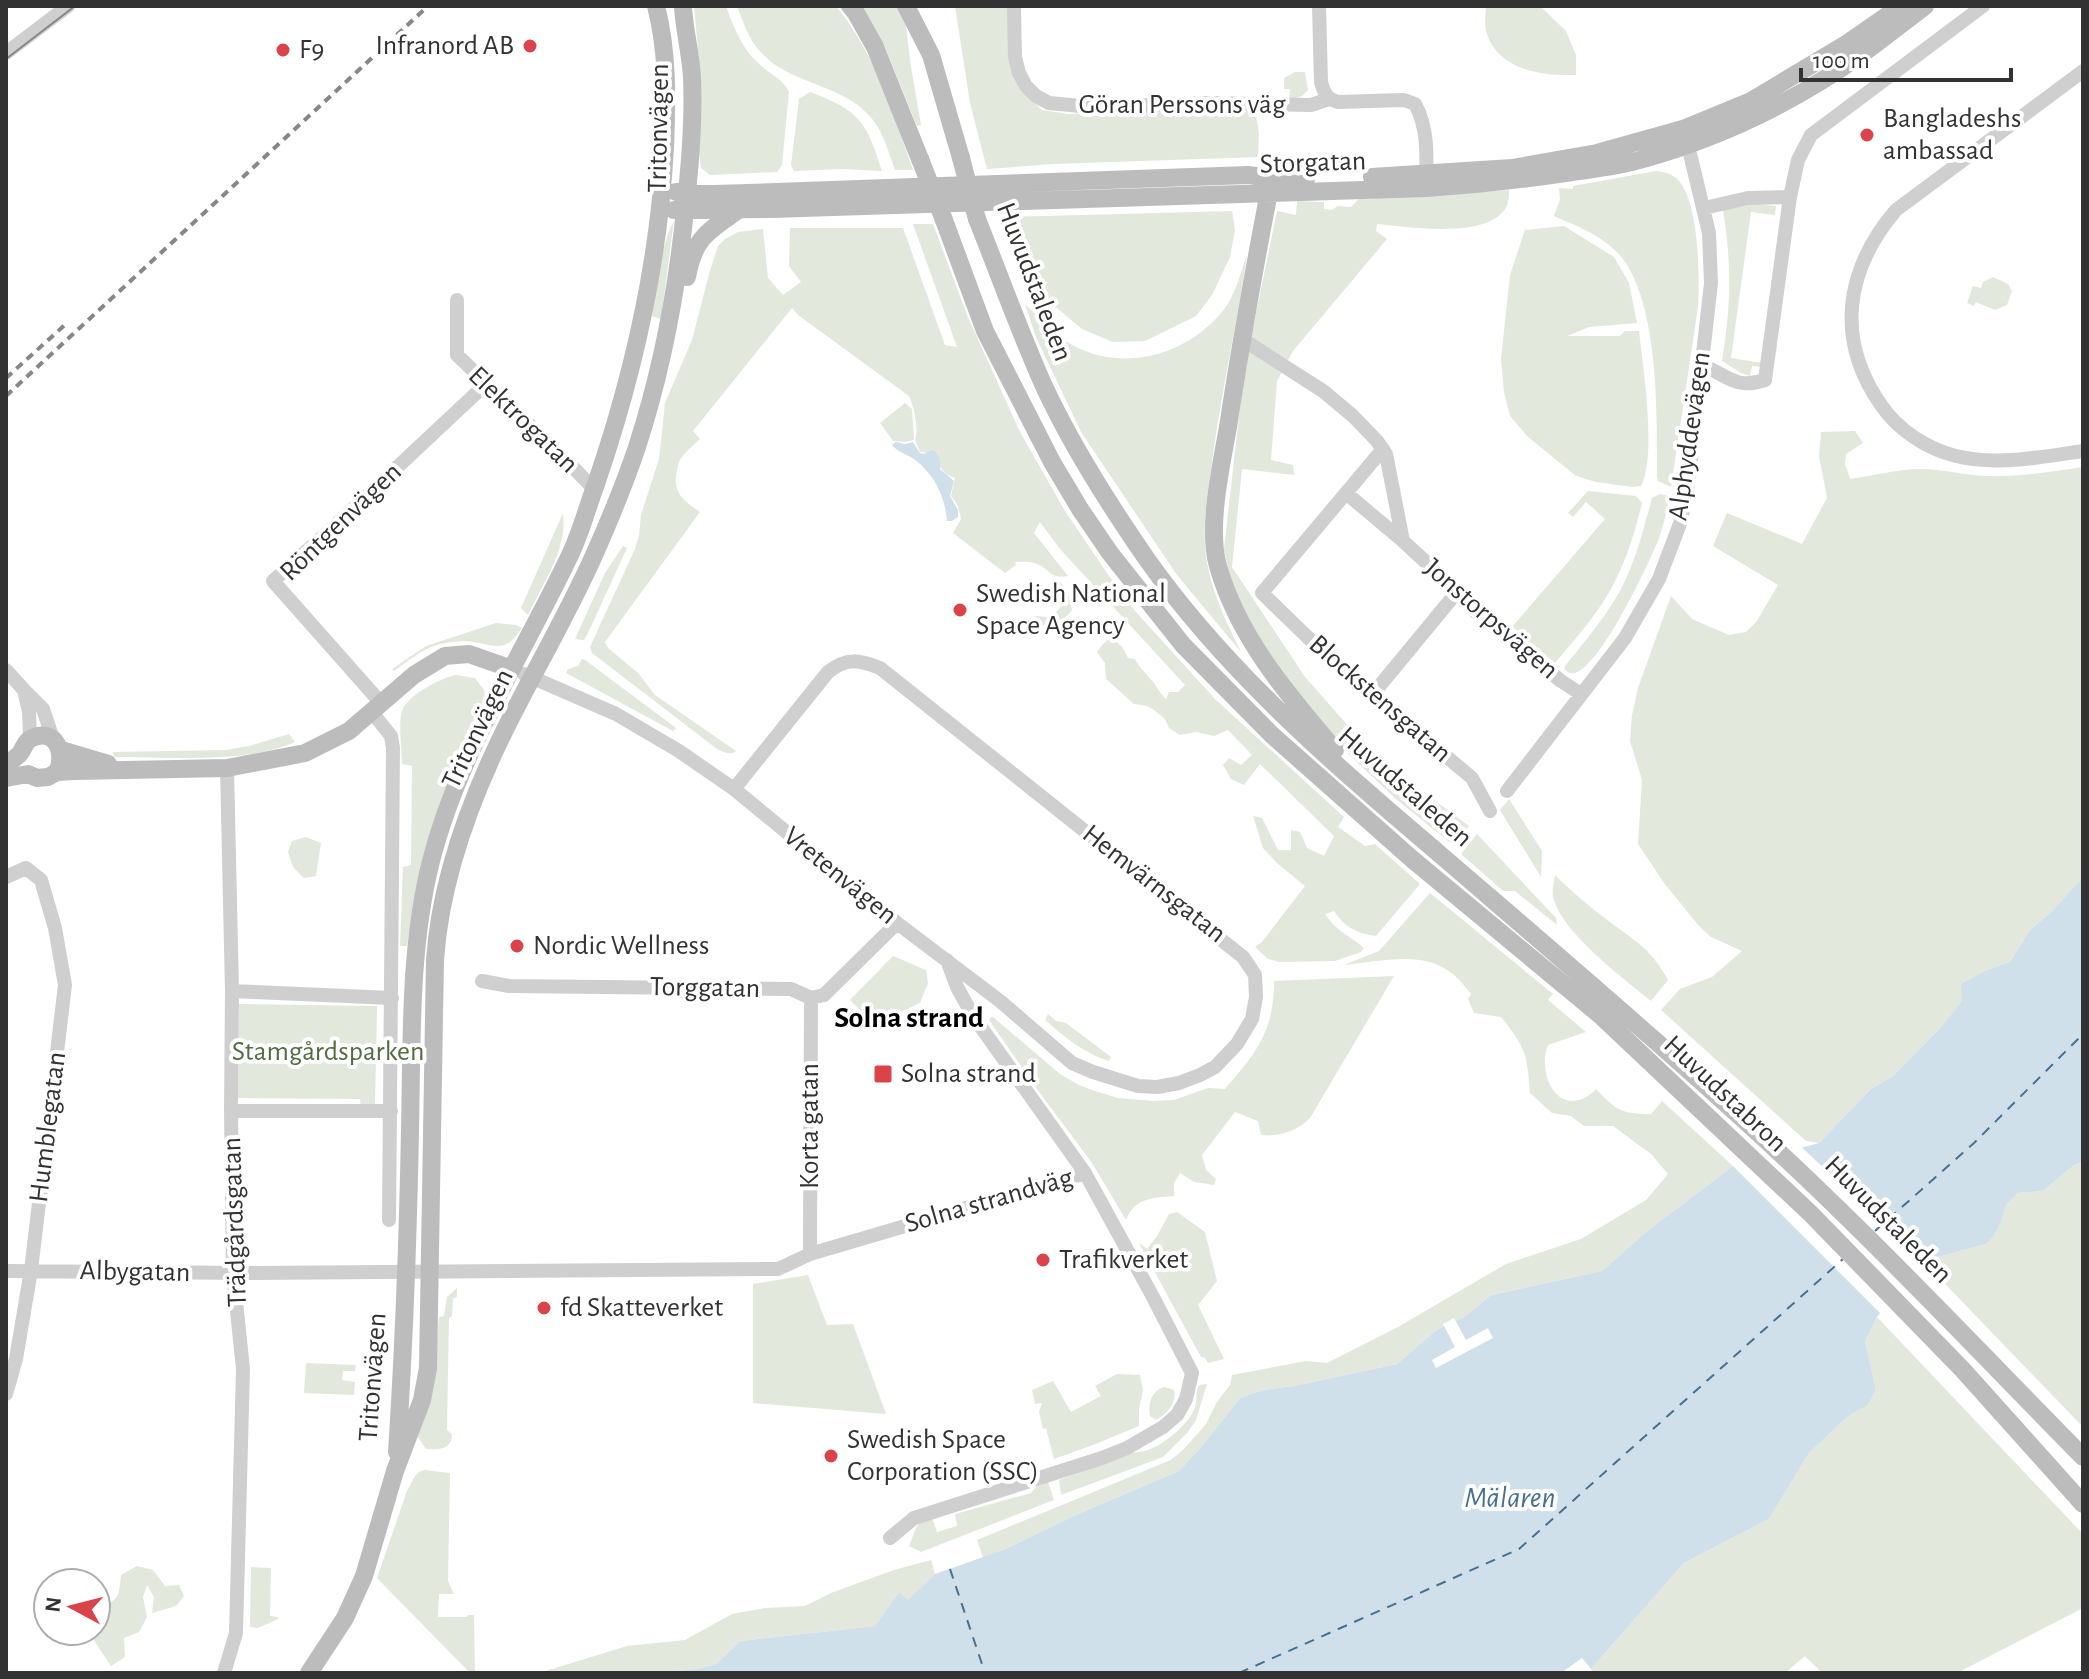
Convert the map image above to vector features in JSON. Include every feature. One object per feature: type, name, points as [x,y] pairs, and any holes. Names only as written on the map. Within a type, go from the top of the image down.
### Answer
[{"type":"street","points":[[7,49],[68,6]]},
{"type":"street","name":"Tritonvägen","points":[[395,1471],[407,1271],[412,1038],[421,914],[443,819],[512,669],[573,549],[610,442],[632,364],[651,270],[660,200],[667,77],[656,6]]},
{"type":"street","name":"Tritonvägen","points":[[395,1471],[422,1400],[426,1379],[435,960],[440,914],[464,826],[517,705],[557,633],[595,554],[637,448],[659,369],[678,271],[686,201],[692,76],[683,6]]},
{"type":"street","name":"Huvudstaleden","points":[[850,6],[875,47],[985,331],[1052,462],[1110,553],[1183,645],[1272,735],[1412,859],[1606,1009],[1789,1161],[2083,1457]]},
{"type":"street","name":"Huvudstaleden","points":[[906,6],[931,55],[977,219],[1044,384],[1075,447],[1147,559],[1216,645],[1288,720],[1606,1009]]},
{"type":"street","name":"Göran Perssons väg","points":[[1014,6],[1015,57],[1019,73],[1036,96],[1049,103],[1091,107],[1211,103],[1311,105],[1329,99]]},
{"type":"street","name":"Göran Perssons väg","points":[[1319,6],[1323,91],[1329,99],[1338,102],[1404,100],[1415,104],[1423,118],[1426,181]]},
{"type":"street","name":"Storgatan","points":[[1686,137],[1848,43],[1901,6]]},
{"type":"street","name":"Storgatan","points":[[660,200],[739,210],[1269,192],[1426,181],[1512,168],[1686,137],[1755,117],[1860,55],[1925,6]]},
{"type":"street","points":[[1702,365],[1729,380],[1752,384],[1765,380],[1790,197],[1798,160],[1811,135],[1983,6]]},
{"type":"street","points":[[2083,71],[1896,210],[1869,246],[1852,304],[1853,341],[1866,381],[1887,413],[1916,438],[1936,450],[1984,460],[2023,459],[2083,451]]},
{"type":"street","name":"Alphyddevägen","points":[[1507,791],[1625,638],[1659,579],[1681,521],[1689,478],[1711,283],[1709,233],[1686,137]]},
{"type":"street","name":"Storgatan","points":[[686,201],[776,192],[1248,175],[1287,180],[1426,181]]},
{"type":"street","points":[[1269,192],[1217,494],[1217,563],[1229,598],[1252,642],[1286,693],[1387,809]]},
{"type":"street","points":[[1704,208],[1748,198],[1790,197]]},
{"type":"street","points":[[668,323],[684,299],[694,250],[709,229],[739,210]]},
{"type":"street","name":"Elektrogatan","points":[[457,300],[457,355],[594,489]]},
{"type":"street","name":"Jonstorpsvägen","points":[[1242,339],[1323,391],[1353,416],[1383,449],[1403,541]]},
{"type":"street","name":"Röntgenvägen","points":[[376,707],[273,581],[486,384]]},
{"type":"street","points":[[1346,493],[1383,449]]},
{"type":"street","name":"Jonstorpsvägen","points":[[1346,493],[1403,541],[1486,621],[1581,694]]},
{"type":"street","name":"Blockstensgatan","points":[[1346,493],[1262,593],[1329,658],[1472,778],[1490,811]]},
{"type":"street","points":[[1372,695],[1457,592]]},
{"type":"street","points":[[24,690],[29,712],[19,752],[28,774],[37,778],[57,772],[227,768],[305,753],[349,731],[422,669],[445,656],[469,654],[512,669]]},
{"type":"street","name":"Hemvärnsgatan","points":[[734,789],[828,672],[839,664],[854,661],[880,668],[1232,946],[1255,975],[1256,997],[1252,1019],[1237,1044],[1215,1067],[1179,1083],[1138,1086],[1072,1063],[947,960]]},
{"type":"street","name":"Vretenvägen","points":[[512,669],[616,714],[679,751],[734,789],[897,923],[947,960]]},
{"type":"street","points":[[6,670],[43,709],[62,757],[57,772]]},
{"type":"street","points":[[376,707],[391,736],[393,748],[389,1220]]},
{"type":"street","points":[[19,752],[38,736],[126,769]]},
{"type":"street","name":"Trädgårdsgatan","points":[[224,1673],[236,1633],[243,1394],[233,1273],[227,768]]},
{"type":"street","points":[[6,778],[28,774]]},
{"type":"street","name":"Humblegatan","points":[[6,877],[26,868],[41,880],[55,928],[65,985],[31,1270],[16,1359],[6,1394]]},
{"type":"street","points":[[811,998],[824,995],[897,923]]},
{"type":"street","points":[[947,960],[973,1016],[1085,1173]]},
{"type":"street","name":"Torggatan","points":[[482,981],[509,986],[791,989],[811,998]]},
{"type":"street","points":[[232,991],[392,998]]},
{"type":"street","name":"Korta gatan","points":[[810,1254],[811,998]]},
{"type":"street","name":"Huvudstabron","points":[[1606,1009],[1811,1214]]},
{"type":"street","points":[[231,1111],[391,1111]]},
{"type":"street","name":"Solna strandväg","points":[[407,1271],[778,1269],[810,1254],[1085,1173],[1192,1373],[1186,1399],[1177,1415],[1163,1427],[1127,1448],[914,1518],[890,1538]]},
{"type":"street","name":"Huvudstaleden","points":[[1811,1214],[1962,1369],[2083,1504]]},
{"type":"street","name":"Albygatan","points":[[6,1271],[407,1271]]},
{"type":"street","points":[[309,1673],[345,1618],[364,1576],[395,1471]]},
{"type":"green space","points":[[694,6],[726,6],[747,50],[789,92],[782,165],[777,172],[710,175],[701,168],[699,61]]},
{"type":"green space","points":[[737,6],[836,6],[850,24],[872,64],[913,170],[895,170],[880,131],[861,108],[847,98],[771,62],[752,40]]},
{"type":"green space","points":[[859,6],[896,6],[905,19],[921,125],[917,126],[885,47]]},
{"type":"green space","points":[[955,6],[1009,6],[1025,93],[1042,110],[1068,114],[1176,109],[1255,110],[1259,133],[1258,157],[987,169],[970,103]]},
{"type":"green space","points":[[1486,6],[1540,6],[1566,31],[1576,55],[1576,75],[1535,72],[1510,62],[1492,44],[1486,31]]},
{"type":"green space","points":[[1295,72],[1305,72],[1308,90],[1302,96],[1289,100],[1290,89],[1284,89],[1284,78]]},
{"type":"green space","points":[[810,92],[840,105],[859,120],[866,129],[882,171],[794,171],[791,165],[799,99]]},
{"type":"green space","points":[[1656,171],[1674,177],[1686,192],[1694,224],[1699,278],[1698,307],[1671,487],[1658,481],[1657,477],[1656,391],[1649,327],[1631,272],[1617,252],[1603,240],[1554,216],[1560,199],[1559,188],[1573,189],[1573,186]]},
{"type":"green space","points":[[1509,190],[1505,209],[1481,224],[1446,229],[1377,224],[1376,231],[1387,239],[1293,351],[1277,381],[1271,460],[1293,465],[1294,475],[1242,469],[1232,567],[1305,677],[1374,755],[1469,826],[1453,845],[1396,799],[1341,747],[1274,663],[1233,591],[1224,549],[1244,372],[1277,211],[1296,215],[1297,201],[1324,202],[1324,209],[1332,210],[1338,206],[1351,207],[1359,199]]},
{"type":"green space","points":[[1754,204],[1776,206],[1775,215],[1751,212],[1731,358],[1762,363],[1761,367],[1752,366],[1750,376],[1722,361],[1729,286],[1723,210]]},
{"type":"green space","points":[[1232,211],[1235,230],[1230,257],[1212,295],[1196,316],[1145,341],[1113,342],[1082,329],[1044,297],[1017,256],[1004,217]]},
{"type":"green space","points":[[674,220],[661,319],[652,316],[662,255]]},
{"type":"green space","points":[[913,224],[933,224],[967,315],[1020,432],[1065,511],[1135,611],[1215,699],[1344,817],[1338,827],[1365,846],[1375,844],[1420,884],[1376,936],[1352,929],[1334,911],[1325,914],[1364,948],[1361,952],[1335,961],[1279,962],[1268,959],[1255,947],[1305,886],[1263,848],[1253,816],[1262,818],[1278,850],[1291,850],[1291,830],[1300,832],[1307,848],[1324,856],[1334,836],[1260,764],[1244,785],[1231,779],[1223,765],[1229,758],[1241,765],[1252,755],[1228,730],[1214,736],[1196,732],[1180,735],[1169,728],[1165,719],[1154,710],[1134,704],[1106,679],[1105,663],[1097,652],[1112,637],[1128,658],[1135,659],[1166,699],[1169,692],[1178,692],[1185,685],[1060,549],[1040,522],[1034,533],[1068,576],[1054,575],[1042,566],[1026,562],[1015,562],[1016,565],[1005,573],[953,533],[961,519],[958,506],[951,496],[955,478],[946,474],[928,453],[920,452],[915,440],[915,418],[909,396],[792,308],[693,431],[700,439],[681,458],[676,483],[682,497],[700,512],[605,642],[638,673],[655,695],[736,751],[729,753],[717,749],[592,653],[590,647],[635,549],[641,515],[659,459],[665,403],[692,340],[718,246],[738,232],[763,229],[768,278],[783,295],[801,282],[789,266],[790,228],[903,228],[945,345],[957,347]]},
{"type":"green space","points":[[1564,226],[1614,257],[1629,283],[1637,323],[1589,327],[1567,336],[1620,336],[1625,331],[1639,331],[1648,433],[1646,472],[1641,486],[1596,482],[1576,476],[1527,436],[1510,416],[1501,359],[1510,275],[1525,230]]},
{"type":"green space","points":[[1247,255],[1216,436],[1205,531],[1206,558],[1212,582],[1241,652],[1177,575],[1081,432],[1036,337],[1025,304],[1061,338],[1081,349],[1103,356],[1146,356],[1168,351],[1188,341],[1222,312],[1237,285]]},
{"type":"green space","points":[[1993,277],[2008,284],[2012,291],[2007,305],[1995,310],[1976,302],[1974,306],[1967,303],[1973,286],[1981,288],[1983,282]]},
{"type":"green space","points":[[905,403],[912,409],[914,440],[893,441],[880,423]]},
{"type":"green space","points":[[1855,431],[1863,443],[1846,454],[1845,464],[1850,479],[1917,469],[1997,476],[2083,467],[2083,877],[2029,931],[2010,962],[1989,969],[1941,1027],[1893,1076],[1871,1089],[1819,1143],[1806,1141],[1661,1010],[1680,989],[1712,977],[1742,951],[1711,937],[1699,926],[1664,883],[1638,844],[1642,780],[1630,741],[1638,688],[1671,596],[1692,619],[1729,635],[1746,632],[1757,621],[1778,585],[1713,546],[1727,513],[1802,544],[1827,498],[1819,456],[1821,432]]},
{"type":"green space","points":[[1588,491],[1636,496],[1642,503],[1629,549],[1612,587],[1590,621],[1555,663],[1512,627],[1605,519],[1586,502],[1573,517],[1568,513]]},
{"type":"green space","points":[[1660,494],[1669,496],[1664,522],[1635,590],[1598,652],[1586,666],[1569,673],[1565,666],[1624,583],[1652,498]]},
{"type":"green space","points":[[563,513],[564,526],[558,553],[528,615],[521,608]]},
{"type":"green space","points":[[623,546],[627,548],[587,635],[584,640],[575,639],[605,573]]},
{"type":"green space","points":[[1053,580],[1061,582],[1072,610],[1060,624],[1039,626],[1034,616],[1051,617],[1061,607],[1054,601]]},
{"type":"green space","points":[[496,623],[522,628],[512,641],[502,646],[465,641],[441,644],[420,653],[394,671],[392,669],[426,646]]},
{"type":"green space","points":[[582,659],[676,728],[673,731],[566,673],[568,669],[578,666]]},
{"type":"green space","points":[[456,675],[475,678],[484,690],[486,704],[412,913],[407,946],[400,946],[403,867],[411,865],[412,766],[402,764],[402,711],[417,693]]},
{"type":"green space","points":[[289,734],[295,742],[254,754],[182,758],[114,757],[113,752],[226,750]]},
{"type":"green space","points":[[1509,799],[1542,851],[1541,877],[1500,810]]},
{"type":"green space","points":[[1477,834],[1556,918],[1557,925],[1515,891],[1503,891],[1461,854]]},
{"type":"green space","points":[[306,837],[321,843],[316,876],[304,878],[293,867],[288,852],[292,841]]},
{"type":"green space","points":[[1555,875],[1639,944],[1661,968],[1668,980],[1651,1001],[1596,955],[1569,927],[1553,897]]},
{"type":"green space","points":[[1430,893],[1553,994],[1548,1000],[1586,1032],[1548,1045],[1546,1075],[1555,1092],[1569,1101],[1587,1097],[1596,1089],[1620,1109],[1641,1114],[1651,1114],[1662,1101],[1733,1166],[1647,1231],[1602,1271],[1491,1295],[1464,1317],[1435,1331],[1397,1364],[1263,1390],[1240,1398],[1179,1471],[983,1558],[977,1540],[1171,1460],[1206,1424],[1230,1385],[1232,1375],[1306,1361],[1327,1363],[1398,1327],[1506,1264],[1581,1239],[1646,1200],[1668,1174],[1651,1154],[1613,1126],[1584,1126],[1571,1116],[1552,1113],[1530,1093],[1526,1060],[1516,1036],[1501,1017],[1474,1013],[1468,999],[1471,994],[1457,977],[1442,967],[1429,962],[1401,959],[1344,965],[1379,951]]},
{"type":"green space","points":[[893,956],[926,970],[928,983],[920,1003],[890,1017],[867,1017],[850,1000]]},
{"type":"green space","points":[[1394,976],[1305,1123],[1287,1132],[1261,1135],[1258,1121],[1235,1112],[1202,1155],[1206,1170],[1216,1179],[1214,1185],[1194,1182],[1180,1173],[1174,1183],[1174,1196],[1152,1198],[1140,1203],[1126,1220],[1092,1163],[989,1020],[993,1017],[1060,1074],[1079,1085],[1118,1098],[1174,1100],[1208,1088],[1225,1089],[1236,1076],[1267,1028],[1274,981]]},
{"type":"green space","name":"Stamgårdsparken","points":[[239,1004],[377,1006],[375,1107],[361,1107],[360,1099],[238,1098]]},
{"type":"green space","points":[[1048,1014],[1056,1021],[1066,1023],[1111,1057],[1109,1061],[1091,1054],[1067,1038],[1045,1020]]},
{"type":"green space","points":[[2083,1161],[2083,1427],[1923,1261],[1986,1244],[2002,1219],[2006,1205],[2018,1193],[2043,1191]]},
{"type":"green space","points":[[1177,1212],[1205,1232],[1217,1281],[1198,1305],[1224,1359],[1208,1363],[1201,1357],[1139,1243],[1147,1249],[1169,1214]]},
{"type":"green space","points":[[808,1275],[827,1325],[853,1324],[886,1414],[753,1403],[753,1284]]},
{"type":"green space","points":[[457,1288],[449,1318],[447,1430],[452,1434],[450,1443],[444,1448],[426,1449],[418,1437],[435,1366],[439,1317],[444,1316],[447,1297]]},
{"type":"green space","points":[[1877,1317],[2083,1534],[2083,1608],[1957,1673],[1822,1673],[1805,1656],[1785,1673],[1594,1673],[1591,1669],[1684,1563],[1769,1519],[1809,1453],[1847,1417],[1868,1405],[1876,1390],[1865,1341]]},
{"type":"green space","points":[[306,1363],[356,1365],[355,1371],[343,1371],[342,1380],[355,1382],[354,1395],[304,1393]]},
{"type":"green space","points":[[1117,1374],[1140,1375],[1143,1390],[1139,1426],[1054,1459],[1039,1412],[1042,1403],[1035,1404],[1032,1390],[1053,1381],[1071,1412],[1101,1396],[1095,1386]]},
{"type":"green space","points":[[1207,1384],[1196,1420],[1163,1457],[1061,1495],[1059,1480],[1131,1452],[1148,1450],[1167,1440],[1190,1417],[1199,1385]]},
{"type":"green space","points":[[1164,1387],[1174,1390],[1173,1404],[1156,1420],[1150,1416],[1150,1403],[1153,1395]]},
{"type":"green space","points":[[424,1470],[450,1473],[448,1581],[454,1594],[439,1594],[438,1617],[474,1615],[475,1673],[470,1673],[377,1578],[407,1491],[415,1476]]},
{"type":"green space","points":[[1048,1482],[1054,1500],[921,1552],[909,1546],[916,1527],[926,1519],[932,1517],[937,1532],[957,1526],[955,1514],[1031,1493],[1038,1485]]},
{"type":"green space","points":[[931,1560],[935,1574],[908,1601],[899,1593],[875,1626],[740,1641],[716,1664],[697,1669],[648,1673],[539,1673],[627,1646],[685,1640],[732,1614],[805,1606],[894,1570]]},
{"type":"green space","points":[[137,1566],[153,1570],[165,1586],[179,1585],[184,1596],[176,1606],[152,1613],[154,1597],[147,1585],[143,1597],[147,1617],[139,1632],[124,1638],[125,1657],[111,1666],[98,1647],[112,1647],[112,1602],[118,1595],[121,1575]]},
{"type":"green space","points":[[251,1567],[271,1568],[270,1616],[278,1617],[258,1628],[250,1627]]},
{"type":"water","points":[[896,442],[913,442],[920,453],[932,450],[937,453],[940,469],[954,481],[950,496],[958,510],[958,517],[947,521],[941,494],[933,479],[914,459],[892,445]]},
{"type":"water","name":"Mälaren","points":[[2083,877],[2083,1161],[2043,1191],[2018,1193],[2006,1205],[1994,1235],[1986,1244],[1923,1261],[1877,1317],[1865,1341],[1876,1390],[1868,1405],[1847,1417],[1809,1453],[1769,1519],[1684,1563],[1591,1669],[1582,1658],[1561,1673],[648,1673],[697,1669],[716,1664],[740,1641],[875,1626],[899,1592],[908,1600],[935,1574],[1003,1550],[1179,1471],[1240,1398],[1263,1390],[1397,1364],[1435,1331],[1464,1317],[1491,1295],[1602,1271],[1647,1231],[1733,1166],[1819,1143],[1871,1089],[1893,1076],[1941,1027],[1962,1001],[1961,984],[2010,962],[2029,931]]},
{"type":"pier","points":[[1798,1144],[1925,1265],[1883,1316],[1730,1163]]},
{"type":"pier","points":[[1454,1318],[1466,1340],[1488,1328],[1493,1338],[1436,1368],[1432,1360],[1455,1347],[1443,1324]]},
{"type":"ferry route","points":[[1875,1231],[1974,1143],[2083,1034]]},
{"type":"ferry route","points":[[1239,1673],[1519,1549],[1843,1259]]},
{"type":"ferry route","points":[[950,1569],[985,1673]]},
{"type":"tram line","points":[[6,59],[75,6]]},
{"type":"railway","points":[[6,396],[428,6]]},
{"type":"railway","points":[[6,378],[67,323]]},
{"type":"place","name":"Infranord AB","points":[[530,46]]},
{"type":"place","name":"F9","points":[[283,50]]},
{"type":"place","name":"Bangladeshs ambassad","points":[[1867,135]]},
{"type":"place","name":"Swedish National Space Agency","points":[[960,610]]},
{"type":"place","name":"Nordic Wellness","points":[[517,946]]},
{"type":"place","name":"Solna strand","points":[[883,1074]]},
{"type":"place","name":"Trafikverket","points":[[1043,1260]]},
{"type":"place","name":"fd Skatteverket","points":[[544,1308]]},
{"type":"place","name":"Swedish Space Corporation (SSC)","points":[[831,1456]]},
{"type":"district","name":"Solna strand","points":[[909,1018]]}]
